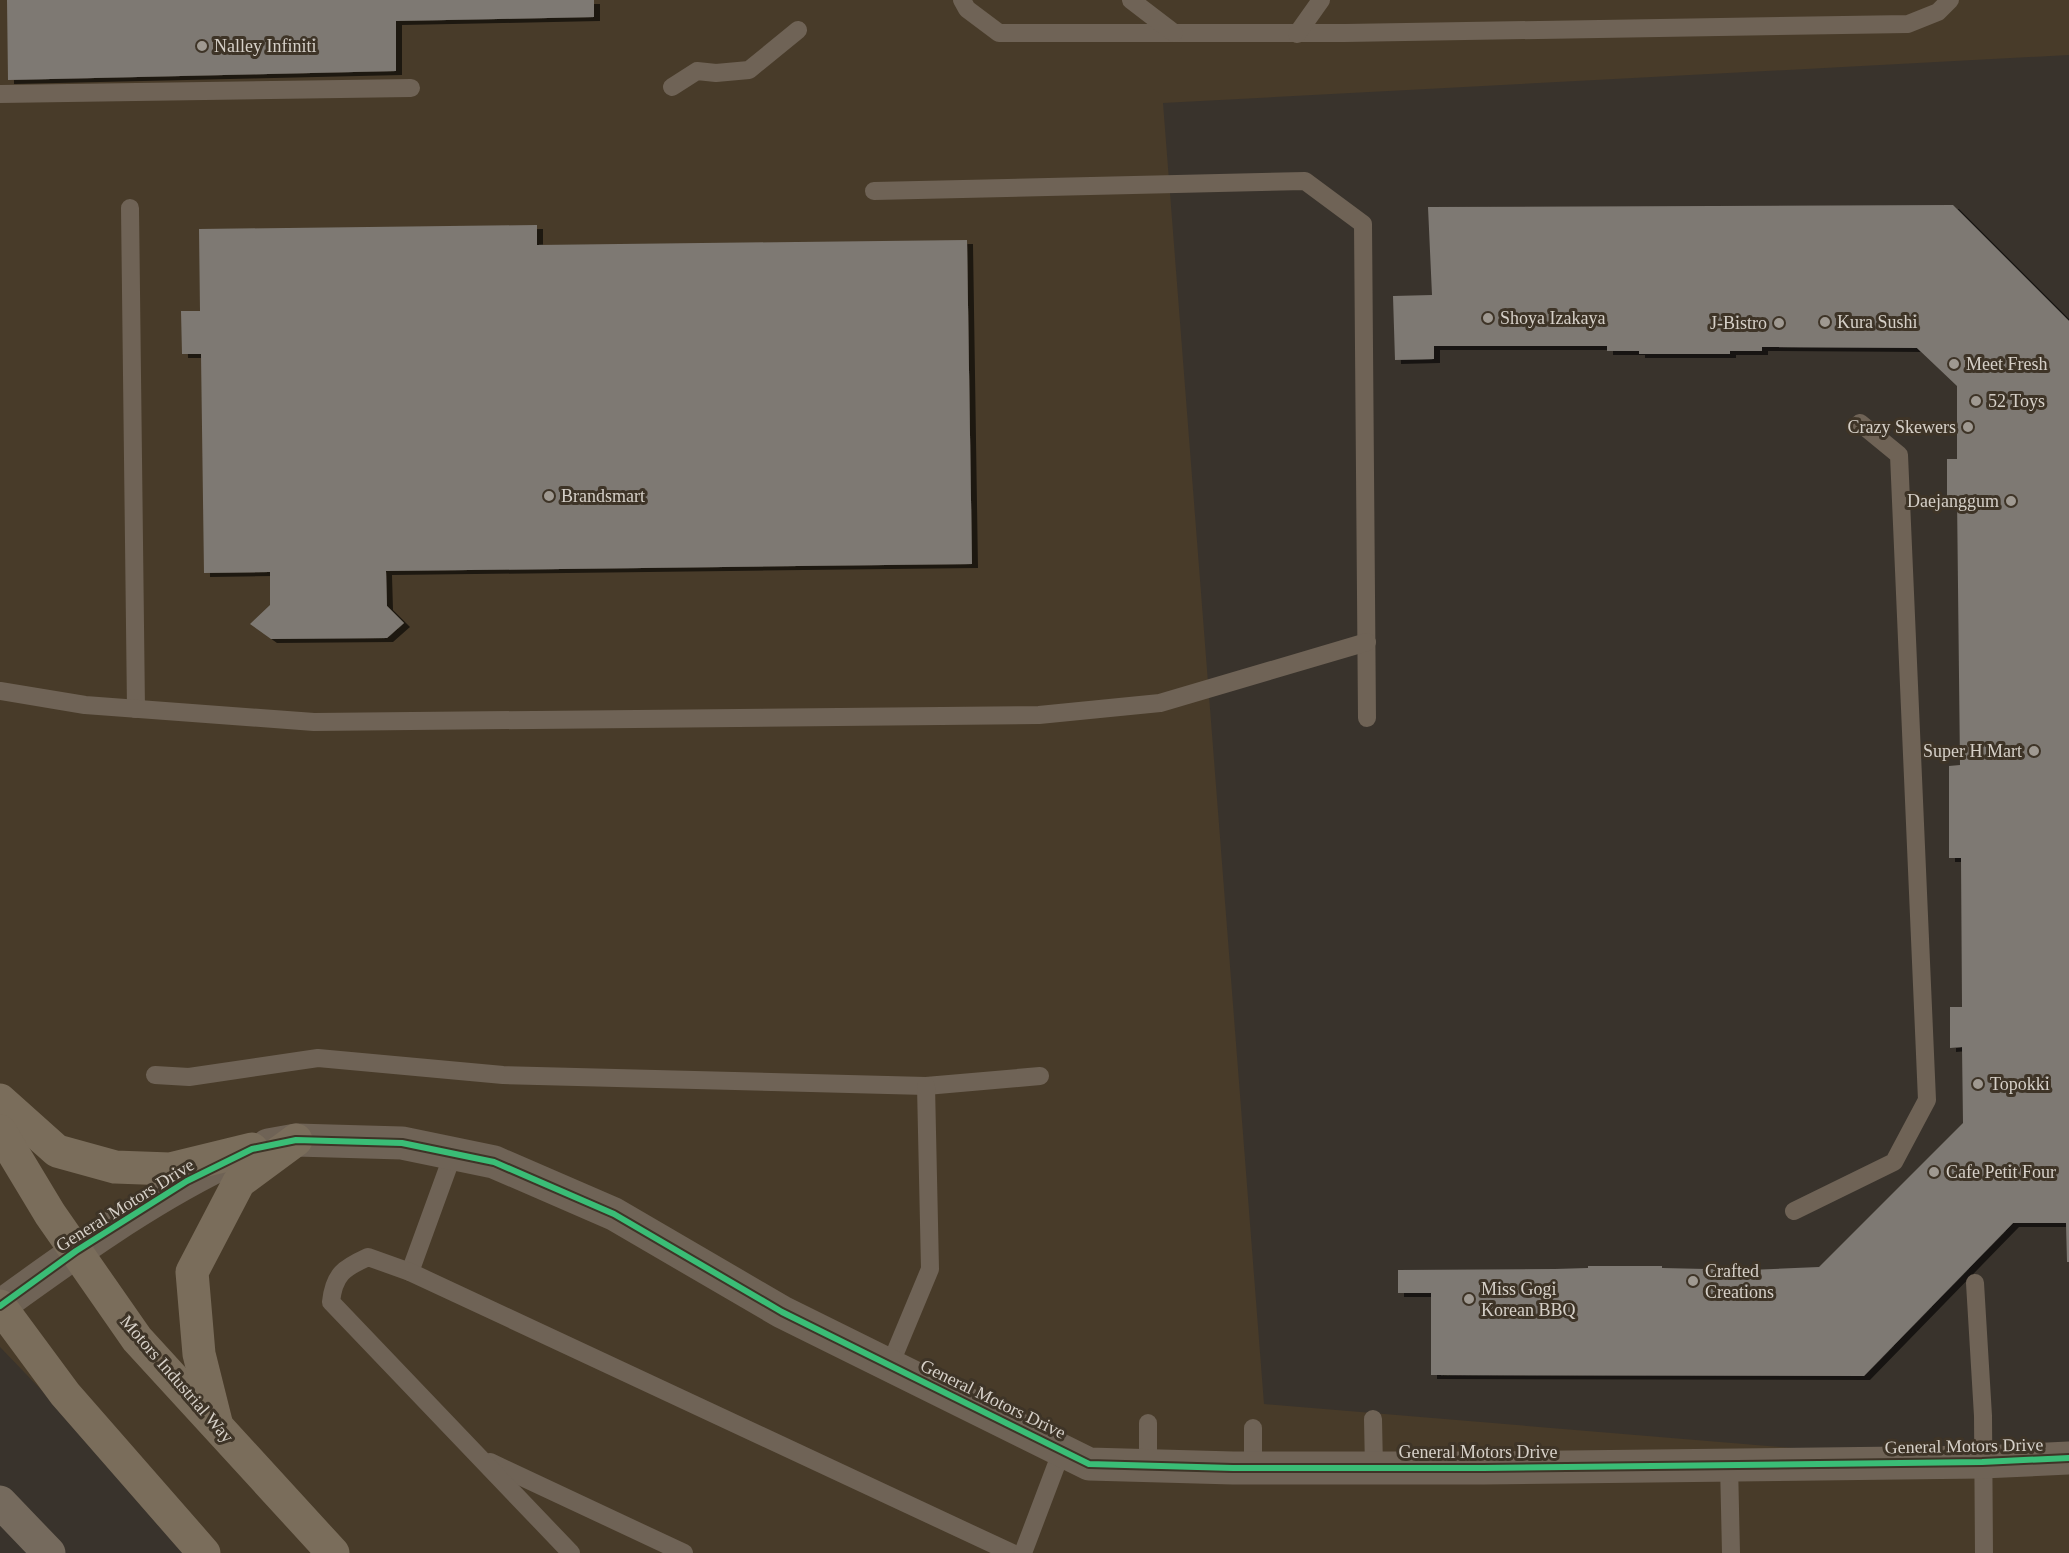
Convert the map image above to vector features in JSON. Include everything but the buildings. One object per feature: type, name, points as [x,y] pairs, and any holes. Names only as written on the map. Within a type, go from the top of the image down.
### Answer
[{"type":"highway","points":[[0,1502],[49,1553]]},
{"type":"main road","points":[[0,1100],[57,1151],[115,1167],[170,1169],[252,1149]]},
{"type":"main road","name":"Motors Industrial Way","points":[[0,1131],[50,1214],[137,1339],[333,1553]]},
{"type":"main road","points":[[218,1427],[199,1354],[192,1272],[238,1182],[296,1140]]},
{"type":"main road","points":[[0,1306],[65,1394],[204,1553]]},
{"type":"street","name":"General Motors Drive","points":[[0,1306],[76,1251],[187,1181],[252,1149],[296,1140],[402,1143],[494,1162],[614,1214],[782,1312],[1089,1464],[1374,1468],[1982,1462],[2069,1458]]},
{"type":"lane","points":[[962,0],[967,9],[999,33],[1297,33],[1908,24],[1938,12],[1950,0]]},
{"type":"lane","points":[[1131,0],[1174,33]]},
{"type":"lane","points":[[1297,33],[1322,0]]},
{"type":"lane","points":[[672,87],[697,70],[716,73],[749,70],[798,30]]},
{"type":"lane","points":[[0,94],[411,88]]},
{"type":"lane","points":[[874,191],[1305,181],[1363,224],[1368,718]]},
{"type":"lane","points":[[130,208],[136,709]]},
{"type":"lane","points":[[1794,1211],[1894,1162],[1927,1100],[1899,455],[1860,423]]},
{"type":"lane","points":[[0,691],[85,705],[314,722],[1039,715],[1160,703],[1367,642]]},
{"type":"lane","points":[[155,1075],[189,1077],[318,1058],[503,1075],[926,1086],[1040,1076]]},
{"type":"lane","points":[[890,1365],[930,1269],[926,1086]]},
{"type":"lane","points":[[410,1272],[453,1154]]},
{"type":"lane","points":[[572,1553],[332,1302],[333,1287],[340,1272],[368,1257],[410,1272],[1012,1553]]},
{"type":"lane","points":[[1975,1283],[1983,1416],[1984,1553]]},
{"type":"lane","points":[[1373,1419],[1374,1468]]},
{"type":"lane","points":[[1148,1424],[1148,1466]]},
{"type":"lane","points":[[1253,1428],[1253,1468]]},
{"type":"lane","points":[[1023,1553],[1062,1450]]},
{"type":"lane","points":[[481,1458],[684,1553]]},
{"type":"lane","points":[[1730,1464],[1731,1553]]},
{"type":"shaded area","points":[[0,0],[2069,0],[2069,55],[1163,103],[1264,1404],[2069,1471],[2069,1553],[198,1553],[0,1347]]},
{"type":"cycle path","points":[[0,1306],[76,1251],[187,1181],[252,1149],[296,1140],[402,1143],[494,1162],[614,1214],[782,1312],[1089,1464],[1233,1468],[1483,1468],[1982,1462],[2069,1458]]},
{"type":"place","name":"Nalley Infiniti","points":[[202,46]]},
{"type":"place","name":"Shoya Izakaya","points":[[1488,318]]},
{"type":"place","name":"Kura Sushi","points":[[1825,322]]},
{"type":"place","name":"J-Bistro","points":[[1779,323]]},
{"type":"place","name":"Meet Fresh","points":[[1954,364]]},
{"type":"place","name":"52 Toys","points":[[1976,401]]},
{"type":"place","name":"Crazy Skewers","points":[[1968,427]]},
{"type":"place","name":"Brandsmart","points":[[549,496]]},
{"type":"place","name":"Daejanggum","points":[[2011,501]]},
{"type":"place","name":"Super H Mart","points":[[2034,751]]},
{"type":"place","name":"Topokki","points":[[1978,1084]]},
{"type":"place","name":"Cafe Petit Four","points":[[1934,1172]]},
{"type":"place","name":"Crafted Creations","points":[[1693,1281]]},
{"type":"place","name":"Miss Gogi Korean BBQ","points":[[1469,1299]]}]
